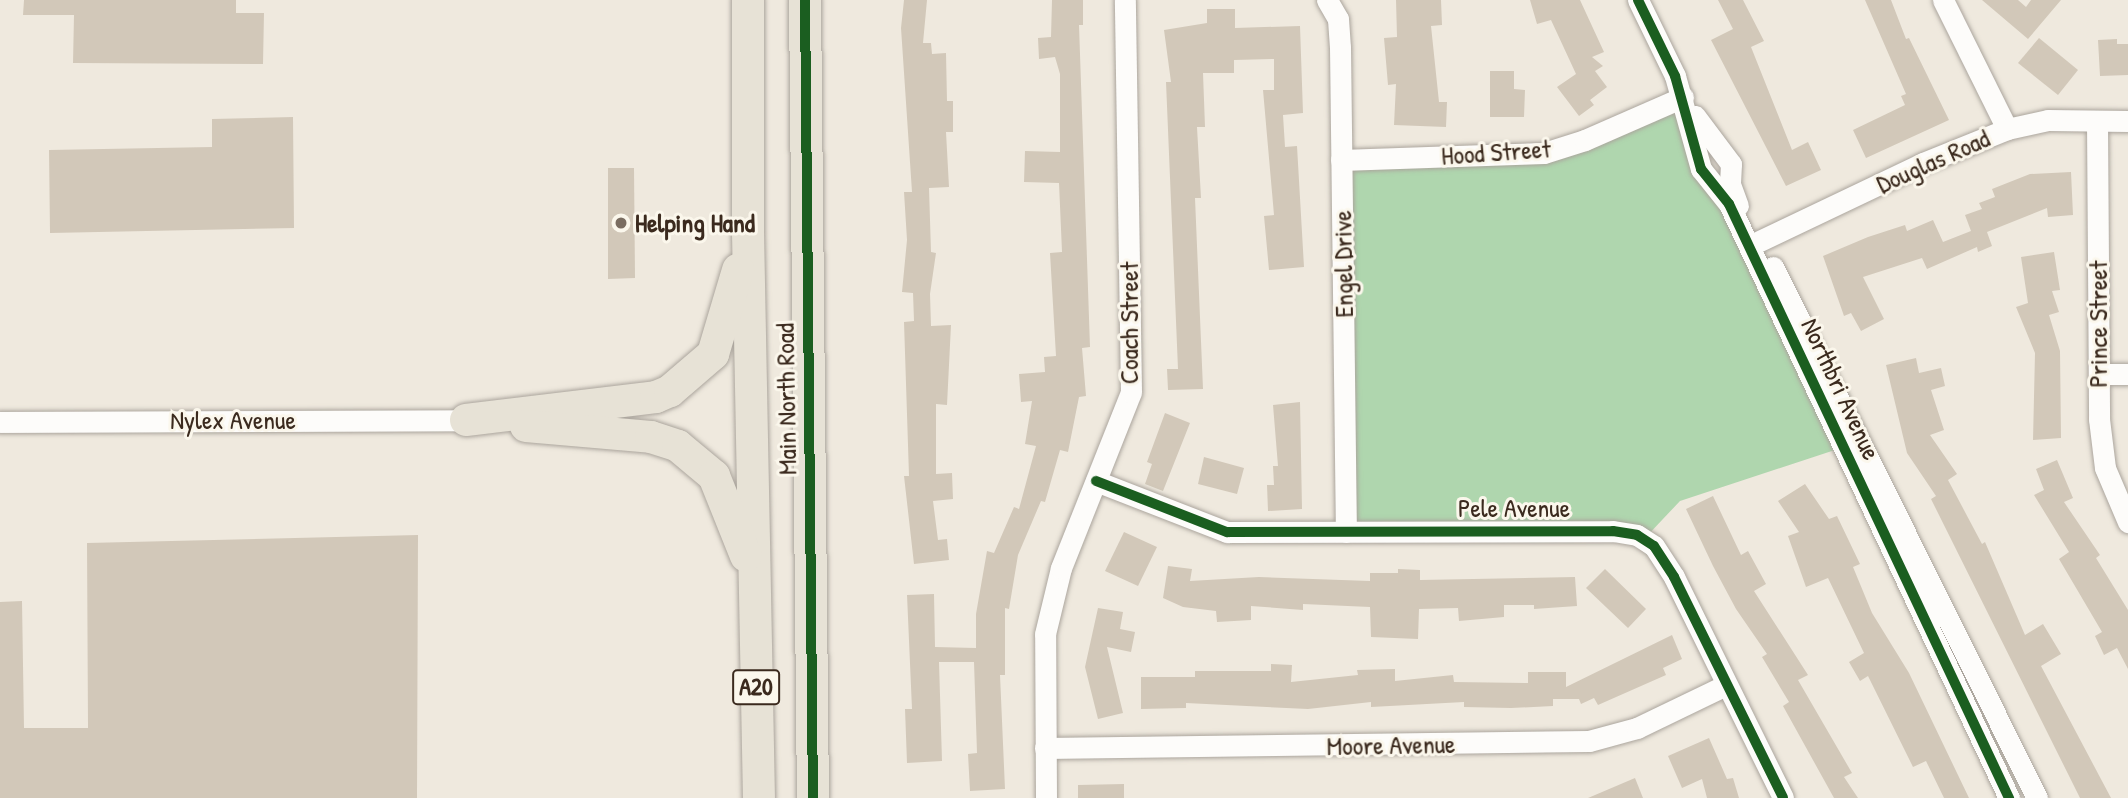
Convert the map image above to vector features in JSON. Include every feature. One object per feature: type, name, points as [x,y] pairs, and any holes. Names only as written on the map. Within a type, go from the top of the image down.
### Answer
[{"type":"highway","name":"Main North Road","points":[[748,0],[748,232],[759,798]]},
{"type":"highway","name":"Main North Road","points":[[805,0],[813,798]]},
{"type":"highway","points":[[466,420],[656,397],[680,385],[705,363],[720,341],[748,232]]},
{"type":"highway","points":[[466,420],[651,437],[678,446],[714,476],[754,576]]},
{"type":"street","name":"Coach Street","points":[[1046,798],[1045,634],[1061,568],[1130,392],[1125,0]]},
{"type":"street","name":"Engel Drive","points":[[1327,0],[1339,28],[1346,532]]},
{"type":"street","name":"Northbri Avenue","points":[[1638,0],[1682,97],[1700,169],[1729,204],[1826,366],[2038,798]]},
{"type":"street","points":[[1943,0],[2007,129]]},
{"type":"street","name":"Hood Street","points":[[1341,160],[1544,153],[1585,140],[1682,97]]},
{"type":"street","name":"Northbri Avenue","points":[[1682,97],[1727,157],[1734,199],[2009,798]]},
{"type":"street","name":"Douglas Road","points":[[1754,244],[1923,163],[2007,129],[2048,120],[2128,121]]},
{"type":"street","name":"Prince Street","points":[[2097,121],[2099,374],[2105,468],[2128,522]]},
{"type":"street","points":[[2099,374],[2128,373]]},
{"type":"street","name":"Nylex Avenue","points":[[0,422],[466,420]]},
{"type":"street","name":"Pele Avenue","points":[[1096,481],[1227,532],[1613,531],[1637,535],[1654,547],[1674,577],[1783,798]]},
{"type":"street","name":"Moore Avenue","points":[[1045,748],[1589,741],[1637,728],[1726,685]]},
{"type":"green space","points":[[1683,97],[1696,138],[1844,447],[1680,501],[1645,538],[1346,532],[1341,160],[1523,155]]},
{"type":"building","points":[[24,0],[236,0],[236,13],[264,13],[263,64],[73,63],[74,15],[23,15]]},
{"type":"building","points":[[904,0],[927,0],[923,43],[931,43],[932,54],[946,53],[947,101],[953,101],[953,132],[946,132],[949,187],[929,188],[931,252],[936,253],[930,294],[931,326],[951,325],[947,405],[936,404],[936,474],[952,473],[953,499],[933,501],[938,540],[947,539],[949,560],[914,564],[904,476],[909,476],[904,322],[914,321],[913,293],[902,292],[907,240],[904,192],[912,192],[901,28]]},
{"type":"building","points":[[1052,0],[1083,0],[1083,25],[1079,25],[1090,347],[1082,348],[1086,396],[1079,397],[1068,452],[1060,450],[1045,502],[1041,501],[1018,555],[1009,609],[1005,608],[1005,675],[1000,675],[1005,789],[970,791],[968,754],[977,753],[974,662],[939,662],[942,761],[907,763],[905,709],[912,709],[907,595],[934,594],[935,647],[976,648],[976,614],[987,551],[994,553],[1014,507],[1019,509],[1036,446],[1025,444],[1032,401],[1021,402],[1019,374],[1045,372],[1044,357],[1056,356],[1050,253],[1062,252],[1059,183],[1024,182],[1025,151],[1060,152],[1060,74],[1055,57],[1039,59],[1038,38],[1051,37]]},
{"type":"building","points":[[1396,0],[1441,0],[1442,25],[1431,26],[1439,102],[1447,102],[1446,127],[1394,125],[1396,84],[1388,85],[1384,38],[1397,37]]},
{"type":"building","points":[[1530,0],[1580,0],[1604,52],[1592,57],[1603,66],[1595,71],[1607,87],[1590,100],[1594,105],[1579,116],[1557,87],[1576,74],[1551,20],[1537,24]]},
{"type":"building","points":[[1718,0],[1743,0],[1764,41],[1751,47],[1792,150],[1808,142],[1821,170],[1786,186],[1711,40],[1733,29]]},
{"type":"building","points":[[1865,0],[1891,0],[1906,39],[1909,38],[1949,120],[1866,158],[1853,130],[1905,105],[1901,96],[1906,94]]},
{"type":"building","points":[[1982,0],[2018,0],[2026,7],[2031,0],[2061,0],[2028,39]]},
{"type":"building","points":[[1207,9],[1235,9],[1235,28],[1300,26],[1303,113],[1283,115],[1285,147],[1297,146],[1304,267],[1269,270],[1264,216],[1274,215],[1263,90],[1274,90],[1274,59],[1234,60],[1234,73],[1203,73],[1205,127],[1197,127],[1201,198],[1195,198],[1203,389],[1168,390],[1167,369],[1178,369],[1166,82],[1171,82],[1164,30],[1207,23]]},
{"type":"building","points":[[2039,38],[2078,70],[2058,95],[2018,63]]},
{"type":"building","points":[[2117,39],[2117,44],[2128,44],[2128,75],[2100,76],[2098,40]]},
{"type":"building","points":[[1490,71],[1514,71],[1514,89],[1525,90],[1524,117],[1490,117]]},
{"type":"building","points":[[293,117],[294,228],[50,233],[49,150],[212,147],[212,119]]},
{"type":"building","name":"Helping Hand","points":[[608,168],[634,168],[635,278],[608,279]]},
{"type":"building","points":[[2071,172],[2073,215],[2048,217],[2047,208],[1987,232],[1992,246],[1978,252],[1977,247],[1927,269],[1922,258],[1863,277],[1884,319],[1861,331],[1851,313],[1844,316],[1823,256],[1868,237],[1905,225],[1907,231],[1933,220],[1943,242],[1971,231],[1965,215],[1982,209],[1979,203],[1995,197],[1992,189],[2030,174]]},
{"type":"building","points":[[2054,252],[2060,290],[2052,291],[2059,312],[2049,315],[2060,351],[2061,438],[2033,440],[2035,353],[2016,307],[2028,303],[2021,257]]},
{"type":"building","points":[[1916,358],[1919,373],[1941,368],[1945,386],[1931,390],[1944,430],[1930,435],[1957,474],[1948,480],[1982,544],[1985,542],[2025,635],[2043,624],[2061,654],[2041,666],[2111,798],[2080,798],[1931,499],[1936,496],[1907,453],[1886,365]]},
{"type":"building","points":[[1300,402],[1302,509],[1268,511],[1267,485],[1274,485],[1273,466],[1278,466],[1273,405]]},
{"type":"building","points":[[1165,413],[1190,423],[1163,491],[1145,484],[1152,464],[1147,462]]},
{"type":"building","points":[[1204,457],[1244,468],[1237,494],[1198,484]]},
{"type":"building","points":[[2057,460],[2073,498],[2064,502],[2100,555],[2096,558],[2128,610],[2128,669],[2117,648],[2104,655],[2095,636],[2102,632],[2059,559],[2069,552],[2034,495],[2044,490],[2036,469]]},
{"type":"building","points":[[1805,484],[1829,519],[1837,516],[1860,564],[1853,567],[1872,613],[1909,673],[1969,798],[1944,798],[1926,761],[1913,767],[1868,676],[1860,681],[1849,662],[1864,653],[1828,578],[1806,587],[1788,536],[1799,532],[1778,501]]},
{"type":"building","points":[[1713,496],[1741,555],[1748,551],[1766,584],[1754,591],[1808,675],[1798,680],[1852,773],[1844,777],[1858,798],[1834,798],[1783,706],[1789,702],[1762,657],[1767,654],[1736,609],[1713,566],[1686,509]]},
{"type":"building","points":[[1124,532],[1157,547],[1138,586],[1105,571]]},
{"type":"building","points":[[418,535],[417,798],[0,798],[0,602],[22,601],[24,728],[88,728],[87,543]]},
{"type":"building","points":[[1168,566],[1192,569],[1190,581],[1259,577],[1370,581],[1370,573],[1398,573],[1398,569],[1420,570],[1420,580],[1575,577],[1577,606],[1534,609],[1534,605],[1504,605],[1504,617],[1459,621],[1458,608],[1419,609],[1418,639],[1371,637],[1370,607],[1303,604],[1303,610],[1251,606],[1251,620],[1217,622],[1216,611],[1183,607],[1163,598]]},
{"type":"building","points":[[1605,569],[1646,609],[1628,628],[1586,588]]},
{"type":"building","points":[[1098,608],[1123,612],[1120,629],[1135,632],[1131,652],[1107,647],[1123,713],[1098,719],[1085,667]]},
{"type":"building","points":[[1672,635],[1682,659],[1663,668],[1666,675],[1598,705],[1594,698],[1581,704],[1579,699],[1553,699],[1553,706],[1511,708],[1464,707],[1464,702],[1371,707],[1371,702],[1308,709],[1186,703],[1186,708],[1141,709],[1141,677],[1195,677],[1195,671],[1271,671],[1271,664],[1292,665],[1291,682],[1358,675],[1357,670],[1395,669],[1395,681],[1453,675],[1454,682],[1528,683],[1528,672],[1566,672],[1566,687]]},
{"type":"building","points":[[1709,738],[1727,779],[1733,778],[1739,798],[1707,798],[1702,779],[1682,788],[1668,756]]},
{"type":"building","points":[[1635,778],[1643,798],[1588,798]]},
{"type":"building","points":[[1124,784],[1124,798],[1078,798],[1078,785]]},
{"type":"cycle path","points":[[805,0],[813,798]]},
{"type":"cycle path","points":[[1638,0],[1675,76],[1701,169],[1729,204],[2009,798]]},
{"type":"cycle path","points":[[1096,481],[1227,532],[1613,531],[1637,535],[1654,546],[1674,577],[1783,798]]},
{"type":"place","name":"Helping Hand","points":[[621,223]]}]
